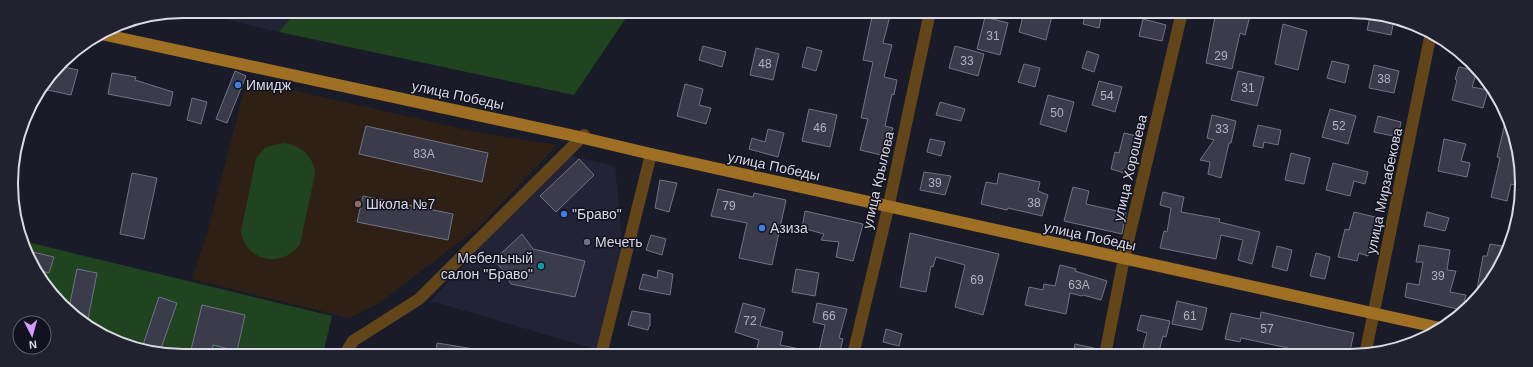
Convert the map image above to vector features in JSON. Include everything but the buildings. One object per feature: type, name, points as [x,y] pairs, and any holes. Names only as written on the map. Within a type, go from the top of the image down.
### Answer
[{"type":"main road","name":"улица Победы","points":[[113,34],[1436,325]]},
{"type":"main road","name":"улица Победы","points":[[109,36],[582,136],[651,154],[888,205]]},
{"type":"main road","name":"улица Победы","points":[[1374,312],[1433,326]]},
{"type":"street","name":"улица Крылова","points":[[854,349],[888,205],[929,18]]},
{"type":"street","name":"улица Хорошева","points":[[1106,349],[1124,257],[1181,18]]},
{"type":"street","name":"улица Мирзабекова","points":[[1366,348],[1430,39]]},
{"type":"street","points":[[348,349],[352,341],[419,299],[582,136]]},
{"type":"street","points":[[602,349],[651,154]]},
{"type":"shaded area","points":[[221,18],[290,18],[279,32]]},
{"type":"shaded area","name":"Школа №7","points":[[247,80],[476,132],[557,145],[480,226],[378,304],[349,318],[192,279],[207,233]]},
{"type":"shaded area","name":"\"Браво\"","points":[[563,154],[615,166],[624,262],[602,349],[595,349],[431,301]]},
{"type":"green space","points":[[290,18],[626,18],[574,95],[279,32]]},
{"type":"green space","points":[[285,143],[291,144],[306,153],[312,162],[315,174],[300,244],[293,252],[284,257],[275,259],[266,258],[257,255],[250,250],[244,241],[241,231],[256,158],[265,148]]},
{"type":"green space","points":[[29,243],[332,316],[324,349],[173,349],[151,346],[110,332],[74,308],[52,284],[35,257]]},
{"type":"place","name":"Имидж","points":[[238,85]]},
{"type":"place","name":"Школа №7","points":[[358,204]]},
{"type":"place","name":"\"Браво\"","points":[[564,214]]},
{"type":"place","name":"Азиза","points":[[762,228]]},
{"type":"place","name":"Мечеть","points":[[587,242]]},
{"type":"place","name":"Мебельный салон \"Браво\"","points":[[541,266]]}]
